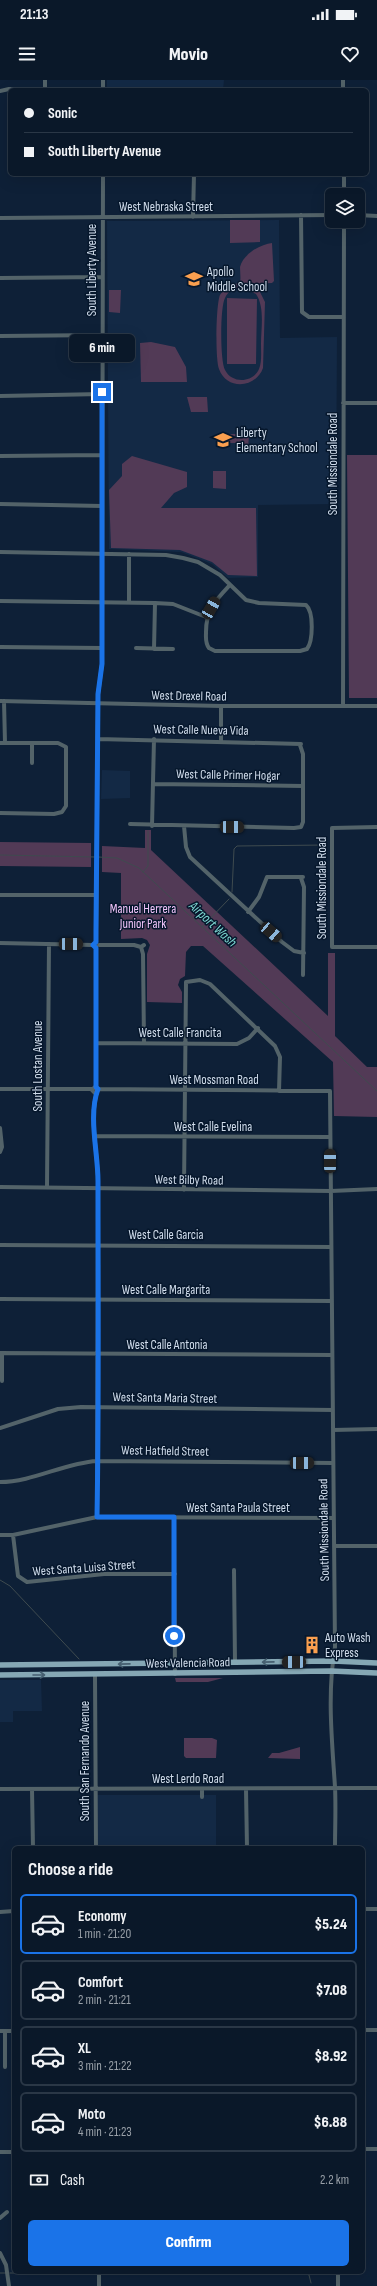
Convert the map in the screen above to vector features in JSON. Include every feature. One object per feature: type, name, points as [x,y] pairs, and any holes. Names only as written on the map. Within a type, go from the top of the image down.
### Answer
[{"type":"main road","name":"West Valencia Road","points":[[0,1665],[333,1661],[377,1663]]},
{"type":"main road","points":[[94,1664],[95,1674]]},
{"type":"main road","name":"West Valencia Road","points":[[0,1675],[331,1671],[377,1673]]},
{"type":"street","name":"South Liberty Avenue","points":[[98,1189],[95,1136],[96,851],[98,704],[102,648],[103,176]]},
{"type":"street","points":[[193,217],[194,176]]},
{"type":"street","points":[[344,176],[344,188]]},
{"type":"street","points":[[301,215],[301,315],[309,317],[344,317]]},
{"type":"street","name":"West Nebraska Street","points":[[0,218],[325,215]]},
{"type":"street","points":[[365,215],[377,216]]},
{"type":"street","name":"South Missiondale Road","points":[[343,706],[344,228]]},
{"type":"street","points":[[0,278],[102,277]]},
{"type":"street","points":[[0,336],[102,335]]},
{"type":"street","points":[[0,396],[102,394]]},
{"type":"street","points":[[343,403],[377,403]]},
{"type":"street","points":[[0,456],[102,456]]},
{"type":"street","points":[[0,504],[102,506]]},
{"type":"street","points":[[0,552],[166,555],[198,562],[220,575],[243,598],[254,602],[304,604],[308,606]]},
{"type":"street","points":[[129,554],[129,603]]},
{"type":"street","points":[[230,585],[216,599],[206,618],[205,640],[207,649],[309,650],[311,642],[308,606],[312,602]]},
{"type":"street","points":[[0,601],[173,604],[206,618]]},
{"type":"street","points":[[154,649],[155,603]]},
{"type":"street","points":[[0,647],[102,648]]},
{"type":"street","points":[[136,648],[173,649]]},
{"type":"street","points":[[0,813],[54,814],[63,812],[66,806],[64,745],[2,743],[2,701]]},
{"type":"street","name":"West Drexel Road","points":[[2,701],[221,706],[377,706]]},
{"type":"street","points":[[221,706],[221,741]]},
{"type":"street","name":"West Calle Nueva Vida","points":[[98,739],[293,742],[301,744],[304,754],[303,786]]},
{"type":"street","points":[[152,826],[154,740]]},
{"type":"street","points":[[32,744],[32,763]]},
{"type":"street","name":"West Calle Primer Hogar","points":[[154,784],[303,786]]},
{"type":"street","points":[[130,824],[152,826],[301,827],[303,822],[303,786]]},
{"type":"street","points":[[184,826],[186,847],[190,857],[248,912],[294,951],[304,953]]},
{"type":"street","name":"South Missiondale Road","points":[[377,827],[332,828],[332,947],[377,947]]},
{"type":"street","points":[[248,912],[259,897],[267,876],[298,876],[302,878],[304,887],[303,974]]},
{"type":"street","points":[[0,895],[96,895]]},
{"type":"street","points":[[0,944],[142,946],[144,1043]]},
{"type":"street","name":"South Lostan Avenue","points":[[47,1188],[49,944]]},
{"type":"street","points":[[184,1190],[185,983],[200,980],[210,984],[258,1028],[278,1051],[279,1091]]},
{"type":"street","name":"West Calle Francita","points":[[96,1043],[237,1044],[249,1038],[258,1028]]},
{"type":"street","name":"West Mossman Road","points":[[0,1089],[330,1091]]},
{"type":"street","name":"South Missiondale Road","points":[[330,1091],[335,1647],[331,1671],[331,1736],[335,1788],[335,1846]]},
{"type":"street","points":[[0,1128],[2,1147],[1,1153]]},
{"type":"street","name":"West Calle Evelina","points":[[95,1136],[330,1137]]},
{"type":"street","name":"West Bilby Road","points":[[0,1187],[330,1191],[377,1189]]},
{"type":"street","points":[[97,1517],[96,1407],[98,1354],[98,1189]]},
{"type":"street","name":"West Calle Garcia","points":[[0,1245],[331,1247]]},
{"type":"street","name":"West Calle Margarita","points":[[0,1299],[332,1302]]},
{"type":"street","name":"West Calle Antonia","points":[[2,1381],[1,1353],[332,1355]]},
{"type":"street","name":"West Santa Maria Street","points":[[0,1428],[58,1409],[96,1407],[332,1410]]},
{"type":"street","points":[[333,1430],[377,1429]]},
{"type":"street","name":"West Hatfield Street","points":[[0,1482],[24,1478],[78,1462],[333,1463]]},
{"type":"street","name":"West Santa Paula Street","points":[[0,1535],[13,1535],[97,1517],[334,1518]]},
{"type":"street","points":[[174,1517],[175,1674]]},
{"type":"street","name":"West Santa Luisa Street","points":[[13,1535],[17,1573],[20,1579],[30,1582],[104,1574],[175,1574]]},
{"type":"street","points":[[334,1546],[377,1546]]},
{"type":"street","points":[[234,1570],[234,1662]]},
{"type":"street","name":"South San Fernando Avenue","points":[[95,1674],[96,1846]]},
{"type":"street","points":[[246,1788],[247,1846]]},
{"type":"street","name":"West Lerdo Road","points":[[0,1789],[377,1788]]},
{"type":"street","points":[[32,1789],[32,1846]]},
{"type":"street","points":[[202,1789],[202,1797]]},
{"type":"street","points":[[365,1909],[377,1909]]},
{"type":"street","points":[[0,1912],[12,1911]]},
{"type":"street","points":[[365,2030],[377,2030]]},
{"type":"street","points":[[2,2031],[5,2067]]},
{"type":"street","points":[[365,2149],[377,2149]]},
{"type":"street","points":[[0,2152],[12,2152]]},
{"type":"street","points":[[0,2218],[7,2212]]},
{"type":"street","points":[[0,2253],[6,2264],[9,2286]]},
{"type":"street","points":[[99,2274],[99,2286]]},
{"type":"street","points":[[338,2274],[338,2286]]},
{"type":"shaded area","points":[[107,80],[224,80],[223,88],[107,88]]},
{"type":"shaded area","points":[[279,220],[280,338],[337,337],[336,504],[258,505],[258,577],[228,578],[212,564],[181,552],[109,549],[107,221]]},
{"type":"shaded area","points":[[102,770],[130,771],[130,798],[101,799]]},
{"type":"shaded area","points":[[0,1680],[41,1680],[42,1711],[13,1711],[13,1722],[0,1722]]},
{"type":"shaded area","points":[[97,1795],[216,1795],[216,1846],[98,1846]]},
{"type":"green space","points":[[230,220],[260,220],[260,242],[230,243]]},
{"type":"green space","points":[[272,243],[274,281],[272,283],[249,284],[260,292],[265,302],[263,368],[254,380],[248,383],[235,384],[228,381],[219,369],[216,332],[220,295],[231,285],[240,283],[240,267],[245,258],[253,250]],"holes":[[[242,287],[256,294],[259,299],[262,312],[260,366],[256,374],[252,377],[237,380],[228,375],[223,365],[221,334],[223,303],[228,293],[236,288]]]},
{"type":"green space","points":[[109,290],[121,290],[120,313],[109,312]]},
{"type":"green space","points":[[227,298],[257,299],[256,364],[227,364]]},
{"type":"green space","points":[[151,342],[175,347],[186,367],[187,382],[141,382],[140,343]]},
{"type":"green space","points":[[187,397],[207,397],[208,412],[191,412]]},
{"type":"green space","points":[[228,434],[249,434],[248,450],[241,450],[241,443],[228,443]]},
{"type":"green space","points":[[347,455],[377,455],[377,698],[349,698]]},
{"type":"green space","points":[[132,456],[187,472],[187,487],[174,493],[161,508],[256,508],[257,576],[228,575],[212,562],[180,550],[111,548],[109,490],[122,476],[122,464]]},
{"type":"green space","points":[[213,471],[226,471],[226,489],[213,488]]},
{"type":"green space","name":"Manuel Herrera Junior Park","points":[[145,830],[151,830],[151,850],[328,1016],[328,953],[335,953],[335,1036],[367,1067],[377,1067],[377,1117],[334,1116],[333,1062],[203,946],[191,946],[186,952],[185,976],[180,979],[178,985],[182,992],[182,1003],[147,1002],[147,954],[150,945],[147,940],[142,938],[121,939],[121,873],[102,872],[102,846],[145,848]]},
{"type":"green space","points":[[0,842],[91,843],[91,867],[0,866]]},
{"type":"green space","points":[[175,1678],[223,1678],[208,1682],[176,1682]]},
{"type":"green space","points":[[184,1738],[212,1738],[217,1740],[216,1758],[186,1758],[184,1756]]},
{"type":"green space","points":[[300,1747],[300,1759],[268,1758],[272,1753],[279,1753]]},
{"type":"waterway","points":[[143,872],[148,866],[148,831]]},
{"type":"waterway","points":[[232,892],[234,849],[237,846],[326,845]]},
{"type":"waterway","name":"Airport Wash","points":[[0,855],[95,857]]},
{"type":"waterway","name":"Airport Wash","points":[[98,857],[117,858],[139,868],[377,1091]]},
{"type":"waterway","points":[[202,927],[229,899]]},
{"type":"waterway","points":[[0,1580],[10,1586],[79,1659]]},
{"type":"waterway","points":[[0,2273],[6,2273]]},
{"type":"waterway","points":[[307,2274],[309,2275],[311,2283]]},
{"type":"place","name":"Apollo Middle School","points":[[194,279]]},
{"type":"place","name":"Liberty Elementary School","points":[[223,440]]},
{"type":"place","name":"Auto Wash Express","points":[[312,1645]]},
{"type":"route","points":[[102,392],[102,664],[99,676],[98,694],[96,868],[97,919],[96,942],[93,944],[96,948],[96,1087],[98,1089],[95,1093],[95,1136],[98,1164],[98,1354],[96,1407],[97,1517],[174,1517],[174,1636]]}]
